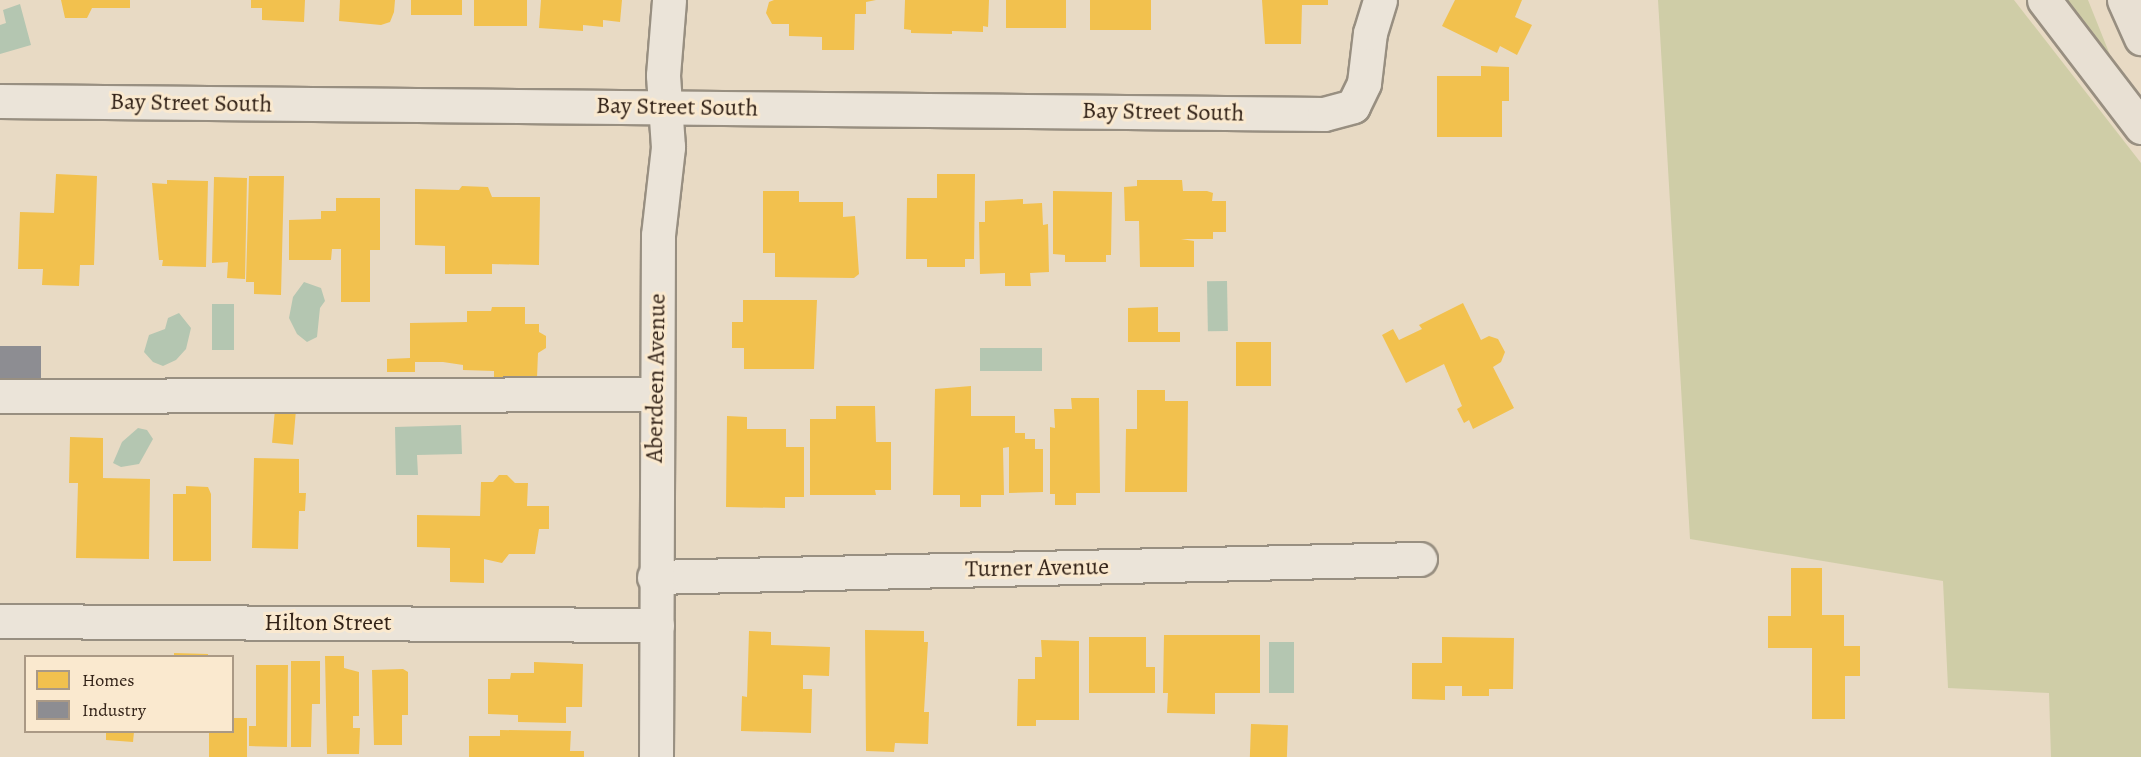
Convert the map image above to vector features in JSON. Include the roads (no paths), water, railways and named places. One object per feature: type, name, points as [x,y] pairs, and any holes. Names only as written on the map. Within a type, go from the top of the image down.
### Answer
[{"type":"main road","points":[[2044,0],[2141,127]]},
{"type":"main road","points":[[2124,0],[2141,38]]},
{"type":"street","name":"Aberdeen Avenue","points":[[656,757],[657,625],[654,577],[658,235],[668,108],[663,75],[669,0]]},
{"type":"street","name":"Bay Street South","points":[[0,101],[1324,114],[1353,106],[1364,83],[1370,33],[1380,0]]},
{"type":"street","points":[[0,396],[656,394]]},
{"type":"street","name":"Turner Avenue","points":[[654,577],[1420,559]]},
{"type":"street","name":"Hilton Street","points":[[0,621],[657,625]]}]
